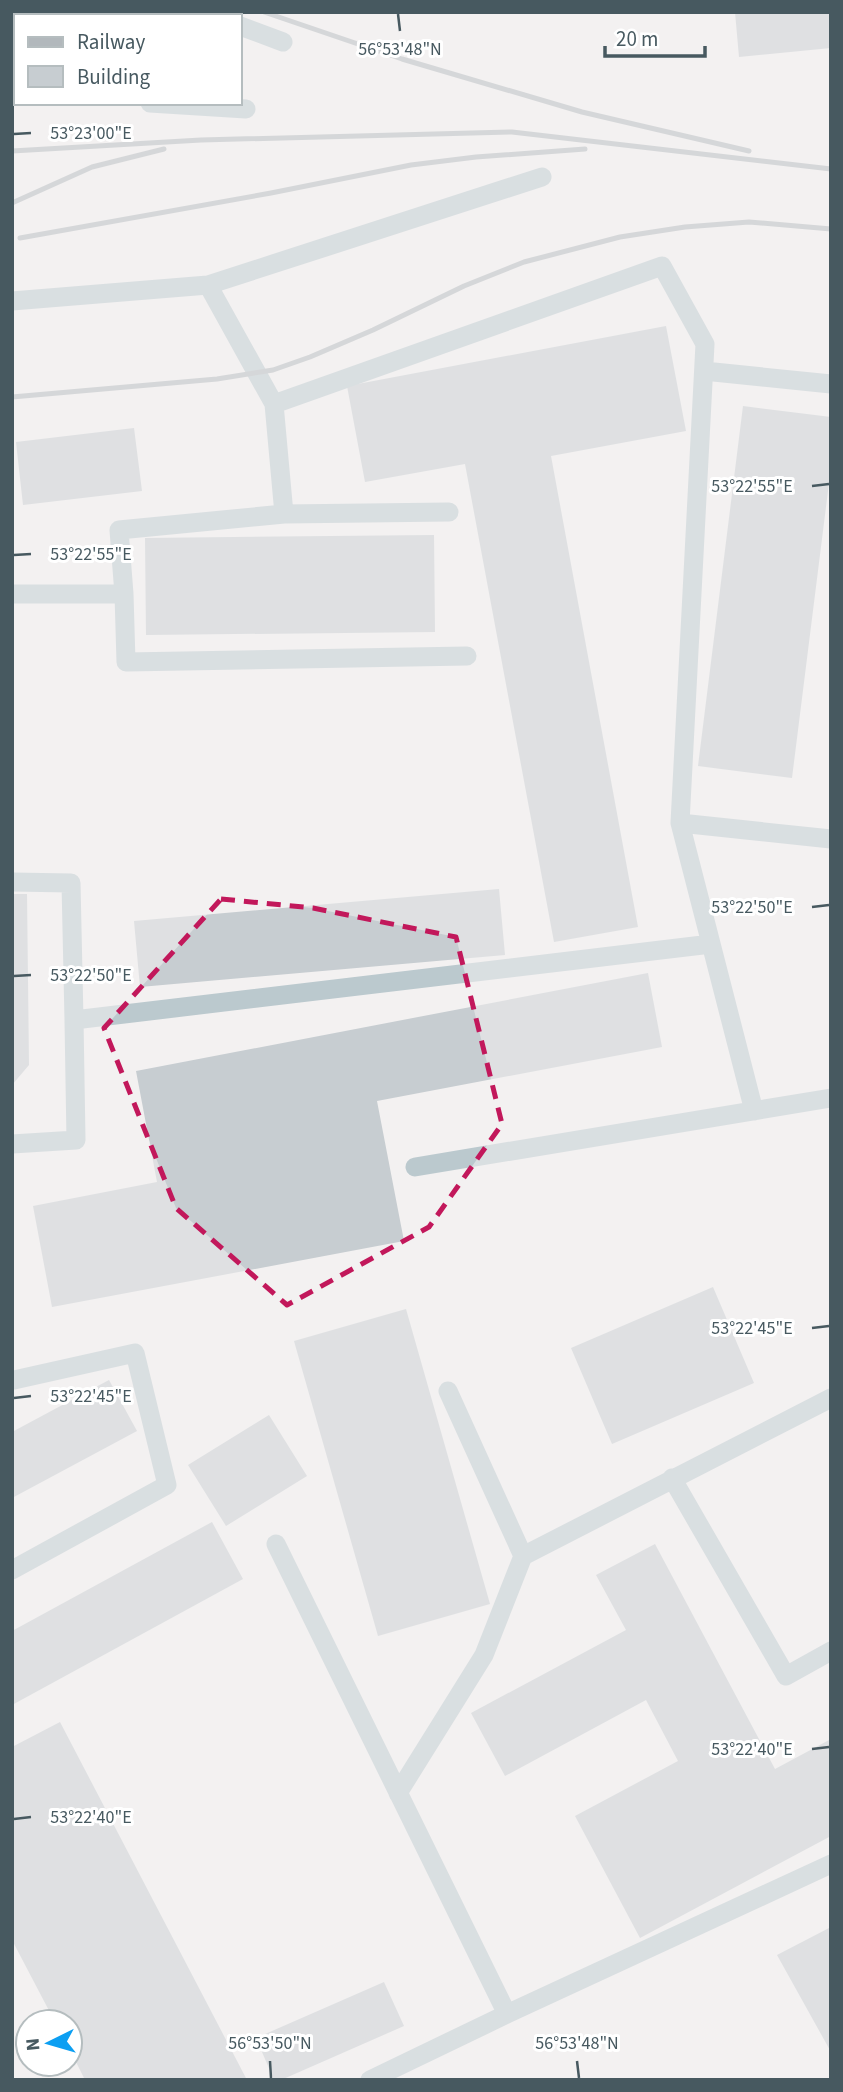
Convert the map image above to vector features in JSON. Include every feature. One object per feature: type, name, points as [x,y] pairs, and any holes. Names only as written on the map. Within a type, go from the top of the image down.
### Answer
[{"type":"lane","points":[[242,27],[283,42]]},
{"type":"lane","points":[[182,105],[246,109]]},
{"type":"lane","points":[[12,300],[208,285],[542,177]]},
{"type":"lane","points":[[274,404],[662,265],[705,344],[680,823],[754,1111]]},
{"type":"lane","points":[[208,285],[274,404],[284,514]]},
{"type":"lane","points":[[704,371],[831,384]]},
{"type":"lane","points":[[449,512],[284,514],[119,530],[126,662],[467,656]]},
{"type":"lane","points":[[12,594],[124,594]]},
{"type":"lane","points":[[680,823],[831,839]]},
{"type":"lane","points":[[12,882],[71,883],[76,1140],[12,1144]]},
{"type":"lane","points":[[74,1020],[711,944]]},
{"type":"lane","points":[[415,1167],[831,1098]]},
{"type":"lane","points":[[12,1570],[167,1485],[135,1353],[14,1380]]},
{"type":"lane","points":[[448,1391],[523,1556]]},
{"type":"lane","points":[[398,1793],[484,1655],[523,1556],[831,1398]]},
{"type":"lane","points":[[672,1478],[786,1676],[831,1651]]},
{"type":"lane","points":[[276,1544],[507,2014]]},
{"type":"lane","points":[[370,2080],[831,1864]]},
{"type":"highlighted area","points":[[221,899],[313,908],[456,937],[502,1124],[429,1227],[287,1305],[176,1208],[104,1028]]},
{"type":"building","points":[[12,12],[113,12],[14,14],[12,58]]},
{"type":"building","points":[[735,12],[831,12],[831,48],[739,57]]},
{"type":"building","points":[[666,326],[686,431],[551,456],[638,927],[554,942],[465,464],[365,482],[347,386]]},
{"type":"building","points":[[743,406],[831,417],[831,467],[792,778],[698,766]]},
{"type":"building","points":[[134,428],[142,491],[23,505],[16,442]]},
{"type":"building","points":[[434,535],[435,632],[146,635],[145,538]]},
{"type":"building","points":[[499,889],[505,955],[140,987],[134,921]]},
{"type":"building","points":[[12,894],[27,894],[29,1065],[12,1085]]},
{"type":"building","points":[[648,973],[662,1047],[377,1101],[404,1241],[52,1307],[33,1206],[157,1182],[136,1071]]},
{"type":"building","points":[[713,1287],[754,1383],[612,1444],[571,1348]]},
{"type":"building","points":[[406,1309],[490,1604],[378,1636],[294,1341]]},
{"type":"building","points":[[109,1380],[137,1431],[12,1498],[12,1432]]},
{"type":"building","points":[[269,1415],[307,1476],[226,1526],[188,1465]]},
{"type":"building","points":[[212,1522],[243,1579],[12,1705],[12,1631]]},
{"type":"building","points":[[655,1544],[775,1769],[831,1739],[831,1836],[640,1938],[575,1816],[678,1761],[646,1700],[505,1776],[471,1713],[626,1630],[596,1575]]},
{"type":"building","points":[[60,1722],[247,2080],[85,2080],[84,2008],[48,2008],[12,1940],[12,1747]]},
{"type":"building","points":[[831,1927],[831,2052],[777,1955]]},
{"type":"building","points":[[384,1982],[404,2026],[281,2080],[274,2080],[256,2038]]},
{"type":"railway","points":[[264,12],[402,59],[582,112],[749,151]]},
{"type":"railway","points":[[12,151],[201,140],[512,132],[831,169]]},
{"type":"railway","points":[[12,203],[92,167],[164,149]]},
{"type":"railway","points":[[20,238],[411,165],[585,149]]},
{"type":"railway","points":[[12,397],[217,379],[273,370],[373,330],[464,286],[524,262],[620,237],[685,227],[749,222],[831,229]]}]
